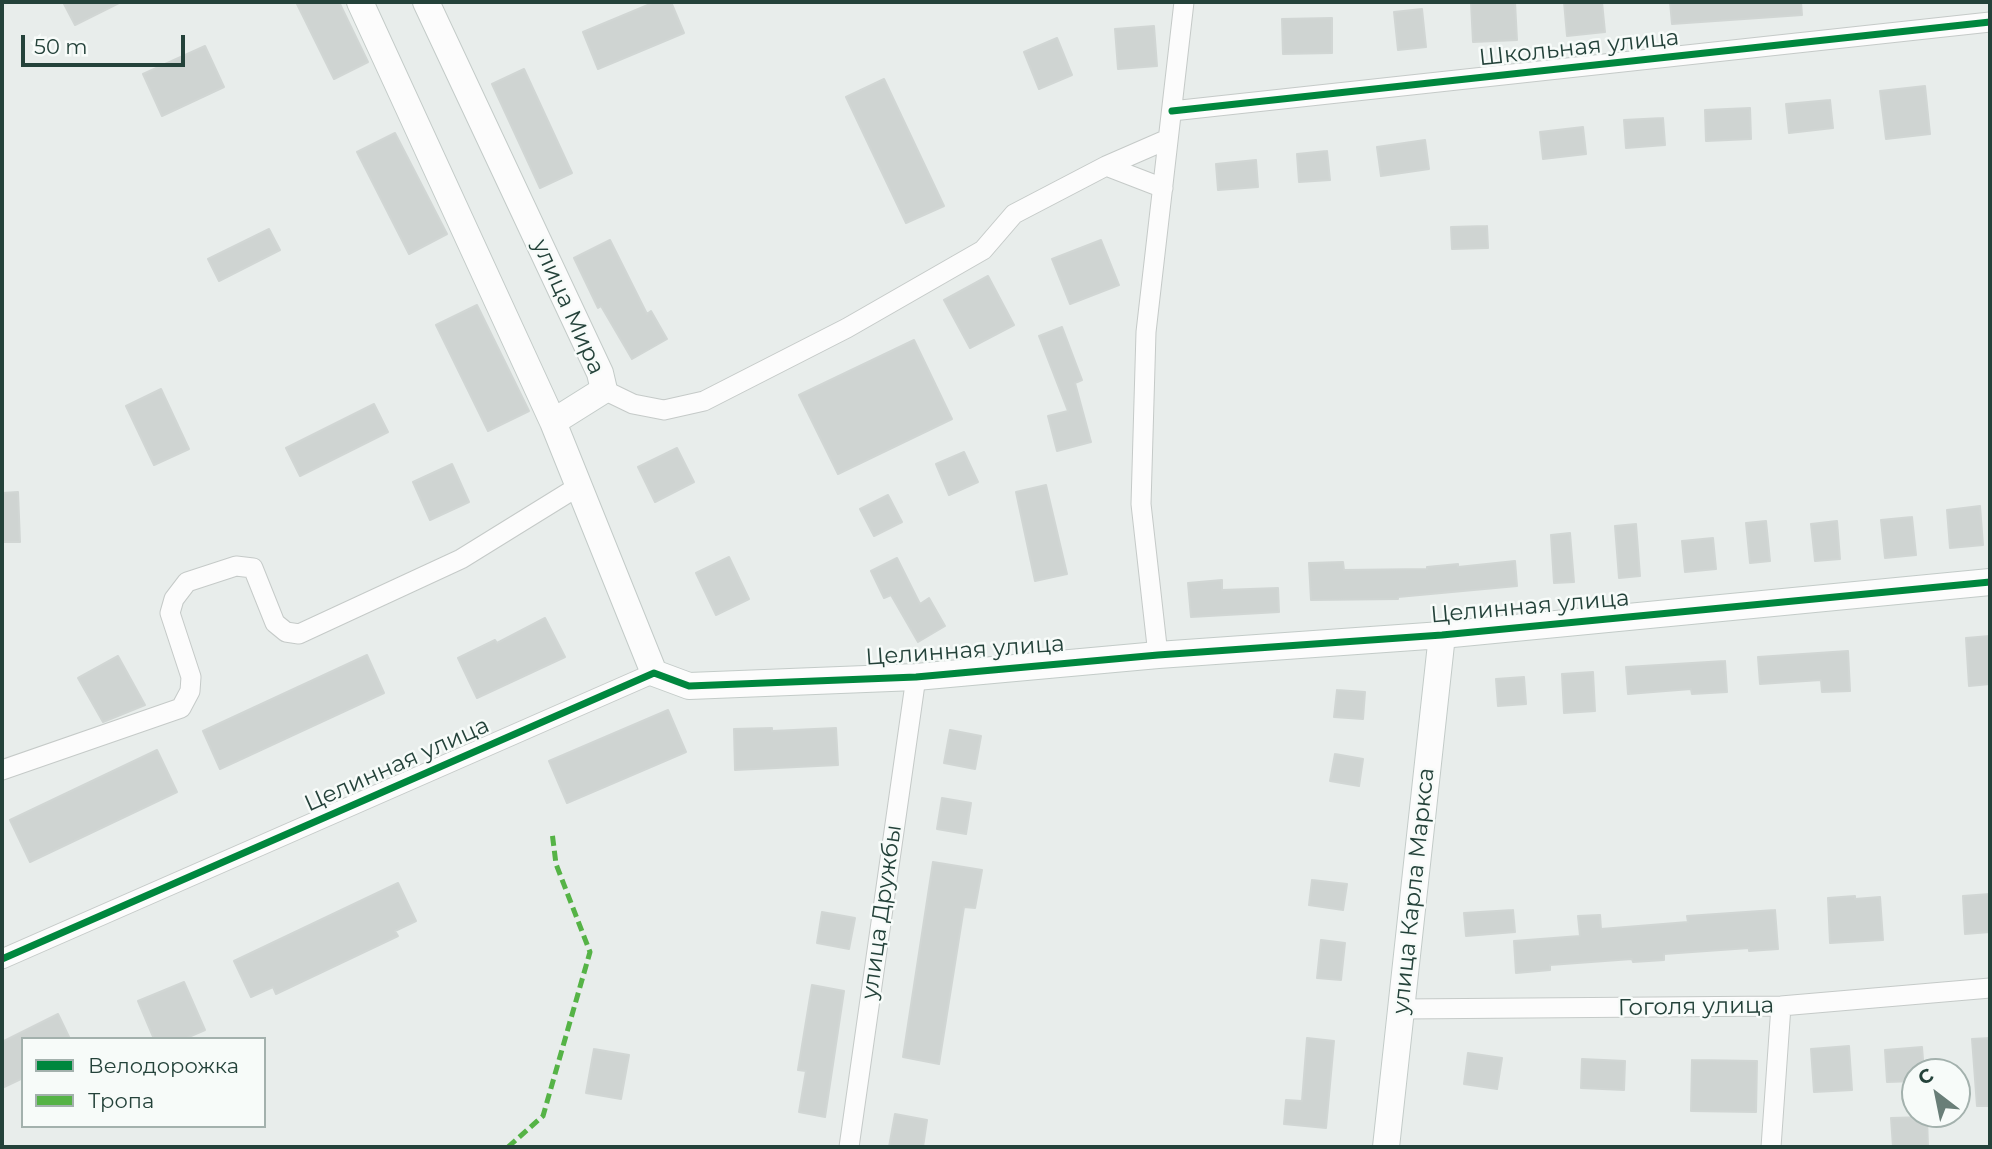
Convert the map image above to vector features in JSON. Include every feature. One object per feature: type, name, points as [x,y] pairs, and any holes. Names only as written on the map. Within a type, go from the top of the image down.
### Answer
[{"type":"street","points":[[360,2],[553,422],[654,673]]},
{"type":"street","name":"улица Мира","points":[[426,2],[600,373],[604,390],[553,422]]},
{"type":"street","points":[[1158,655],[1141,504],[1146,332],[1184,2]]},
{"type":"street","name":"Школьная улица","points":[[1172,111],[1990,22]]},
{"type":"street","points":[[604,390],[633,404],[664,410],[704,401],[847,328],[983,250],[1014,214],[1106,166],[1168,139]]},
{"type":"street","points":[[1106,166],[1163,188]]},
{"type":"street","points":[[2,770],[181,708],[190,691],[191,677],[170,613],[174,599],[187,582],[236,566],[253,568],[275,623],[286,632],[299,634],[461,559],[579,486]]},
{"type":"street","name":"Целинная улица","points":[[2,959],[654,673],[689,686],[916,677],[1158,655],[1442,635],[1990,582]]},
{"type":"street","name":"улица Карла Маркса","points":[[1386,1147],[1442,635]]},
{"type":"street","name":"улица Дружбы","points":[[849,1147],[916,677]]},
{"type":"street","name":"Гоголя улица","points":[[1402,1009],[1781,1006],[1990,988]]},
{"type":"street","points":[[1771,1147],[1781,1006]]},
{"type":"building","points":[[63,2],[121,2],[75,25]]},
{"type":"building","points":[[296,2],[339,2],[368,62],[334,79]]},
{"type":"building","points":[[655,2],[671,2],[684,33],[598,69],[583,32]]},
{"type":"building","points":[[1515,2],[1517,40],[1473,42],[1471,3]]},
{"type":"building","points":[[1564,2],[1602,2],[1605,32],[1567,36]]},
{"type":"building","points":[[1670,2],[1801,2],[1802,15],[1672,24]]},
{"type":"building","points":[[1422,9],[1426,47],[1398,50],[1394,12]]},
{"type":"building","points":[[1332,18],[1332,53],[1283,54],[1282,19]]},
{"type":"building","points":[[1154,26],[1157,66],[1118,69],[1115,29]]},
{"type":"building","points":[[1057,38],[1072,75],[1039,89],[1024,52]]},
{"type":"building","points":[[205,46],[224,87],[162,116],[143,74]]},
{"type":"building","points":[[524,69],[572,173],[540,188],[492,84]]},
{"type":"building","points":[[884,79],[944,206],[906,223],[846,97]]},
{"type":"building","points":[[1925,86],[1930,134],[1886,139],[1880,91]]},
{"type":"building","points":[[1830,100],[1833,128],[1789,133],[1786,104]]},
{"type":"building","points":[[1750,108],[1751,139],[1706,141],[1705,110]]},
{"type":"building","points":[[1663,118],[1665,145],[1626,148],[1624,120]]},
{"type":"building","points":[[1583,127],[1586,154],[1543,159],[1540,132]]},
{"type":"building","points":[[395,133],[447,234],[409,254],[357,152]]},
{"type":"building","points":[[1425,140],[1429,169],[1381,176],[1377,147]]},
{"type":"building","points":[[1327,151],[1330,180],[1299,182],[1297,154]]},
{"type":"building","points":[[1256,160],[1258,187],[1218,190],[1216,164]]},
{"type":"building","points":[[1487,226],[1488,248],[1452,249],[1451,227]]},
{"type":"building","points":[[269,229],[280,250],[219,281],[208,259]]},
{"type":"building","points":[[610,240],[647,314],[651,311],[667,339],[632,359],[601,306],[598,308],[574,258]]},
{"type":"building","points":[[1101,240],[1119,285],[1070,304],[1052,259]]},
{"type":"building","points":[[988,276],[1014,325],[970,348],[944,300]]},
{"type":"building","points":[[477,305],[529,411],[488,431],[436,325]]},
{"type":"building","points":[[1062,327],[1082,380],[1075,383],[1091,442],[1057,451],[1048,416],[1068,411],[1039,336]]},
{"type":"building","points":[[914,340],[952,419],[838,474],[799,395]]},
{"type":"building","points":[[161,389],[189,449],[154,465],[126,406]]},
{"type":"building","points":[[374,404],[388,432],[300,476],[286,448]]},
{"type":"building","points":[[677,448],[694,482],[655,502],[638,467]]},
{"type":"building","points":[[964,452],[978,482],[949,495],[936,464]]},
{"type":"building","points":[[452,464],[469,502],[430,520],[413,482]]},
{"type":"building","points":[[1046,485],[1067,574],[1035,581],[1016,492]]},
{"type":"building","points":[[18,492],[20,542],[2,542],[2,493]]},
{"type":"building","points":[[888,495],[902,522],[874,536],[860,509]]},
{"type":"building","points":[[1980,506],[1983,545],[1950,548],[1947,510]]},
{"type":"building","points":[[1912,517],[1916,555],[1885,558],[1881,520]]},
{"type":"building","points":[[1766,521],[1770,561],[1750,563],[1746,523]]},
{"type":"building","points":[[1837,521],[1840,559],[1815,561],[1811,524]]},
{"type":"building","points":[[1636,524],[1640,576],[1619,578],[1615,526]]},
{"type":"building","points":[[1570,533],[1574,582],[1554,583],[1551,535]]},
{"type":"building","points":[[1713,538],[1716,569],[1685,572],[1682,541]]},
{"type":"building","points":[[729,557],[749,599],[716,615],[696,573]]},
{"type":"building","points":[[897,558],[920,604],[929,598],[945,626],[918,642],[891,595],[884,598],[871,571]]},
{"type":"building","points":[[1515,561],[1517,586],[1398,599],[1311,600],[1309,563],[1343,562],[1344,570],[1427,569],[1458,564],[1458,567]]},
{"type":"building","points":[[1222,580],[1222,590],[1278,588],[1279,612],[1191,617],[1188,583]]},
{"type":"building","points":[[545,618],[565,657],[477,698],[458,658],[495,640],[497,643]]},
{"type":"building","points":[[1990,636],[1990,684],[1969,686],[1966,638]]},
{"type":"building","points":[[1848,651],[1850,691],[1822,692],[1821,680],[1760,684],[1758,657]]},
{"type":"building","points":[[367,655],[384,693],[220,769],[203,731]]},
{"type":"building","points":[[118,656],[145,705],[103,722],[78,678]]},
{"type":"building","points":[[1725,661],[1727,692],[1692,694],[1691,689],[1628,694],[1626,667]]},
{"type":"building","points":[[1593,672],[1595,711],[1564,713],[1562,674]]},
{"type":"building","points":[[1524,677],[1526,704],[1498,706],[1496,679]]},
{"type":"building","points":[[1337,690],[1365,692],[1363,719],[1334,717]]},
{"type":"building","points":[[668,710],[686,752],[567,803],[549,761]]},
{"type":"building","points":[[772,728],[772,731],[836,728],[838,765],[735,770],[734,729]]},
{"type":"building","points":[[950,730],[981,736],[975,769],[944,763]]},
{"type":"building","points":[[157,750],[177,792],[30,862],[10,820]]},
{"type":"building","points":[[1335,754],[1363,759],[1359,786],[1330,781]]},
{"type":"building","points":[[942,798],[971,803],[966,834],[937,829]]},
{"type":"building","points":[[933,862],[982,870],[975,908],[964,907],[939,1064],[903,1057]]},
{"type":"building","points":[[1312,880],[1347,884],[1343,910],[1309,905]]},
{"type":"building","points":[[398,883],[416,921],[395,931],[398,936],[276,994],[273,987],[251,997],[234,961]]},
{"type":"building","points":[[1990,894],[1990,932],[1965,934],[1963,896]]},
{"type":"building","points":[[1855,896],[1855,899],[1880,897],[1883,940],[1830,943],[1828,898]]},
{"type":"building","points":[[1513,910],[1515,932],[1466,936],[1464,913]]},
{"type":"building","points":[[1775,910],[1778,949],[1749,951],[1749,948],[1664,954],[1664,960],[1633,962],[1632,959],[1550,965],[1550,970],[1516,973],[1514,941],[1580,936],[1578,916],[1600,915],[1601,929],[1688,922],[1687,916]]},
{"type":"building","points":[[822,912],[855,918],[849,949],[817,943]]},
{"type":"building","points":[[1321,940],[1345,943],[1341,980],[1317,978]]},
{"type":"building","points":[[184,982],[205,1030],[189,1037],[153,1037],[138,1001]]},
{"type":"building","points":[[812,985],[844,991],[825,1117],[799,1112],[806,1071],[798,1070]]},
{"type":"building","points":[[58,1014],[69,1037],[21,1037],[21,1079],[2,1088],[2,1042]]},
{"type":"building","points":[[1307,1038],[1334,1041],[1326,1128],[1284,1124],[1286,1100],[1302,1101]]},
{"type":"building","points":[[1990,1038],[1990,1106],[1977,1106],[1972,1039]]},
{"type":"building","points":[[1849,1046],[1852,1090],[1814,1092],[1811,1049]]},
{"type":"building","points":[[1922,1047],[1923,1058],[1901,1058],[1901,1082],[1887,1082],[1885,1050]]},
{"type":"building","points":[[594,1049],[629,1055],[621,1099],[586,1093]]},
{"type":"building","points":[[1468,1053],[1502,1058],[1497,1089],[1464,1084]]},
{"type":"building","points":[[1582,1059],[1625,1061],[1624,1090],[1581,1088]]},
{"type":"building","points":[[1692,1060],[1757,1061],[1756,1112],[1691,1111]]},
{"type":"building","points":[[895,1114],[927,1120],[923,1147],[889,1147]]},
{"type":"building","points":[[1891,1118],[1901,1118],[1901,1128],[1927,1128],[1928,1147],[1893,1147]]},
{"type":"marked path","points":[[508,1147],[543,1116],[590,952],[556,864],[552,832]]},
{"type":"cycle path","points":[[1172,111],[1990,22]]},
{"type":"cycle path","points":[[2,959],[654,673],[689,686],[916,677],[1158,655],[1442,635],[1990,582]]}]
